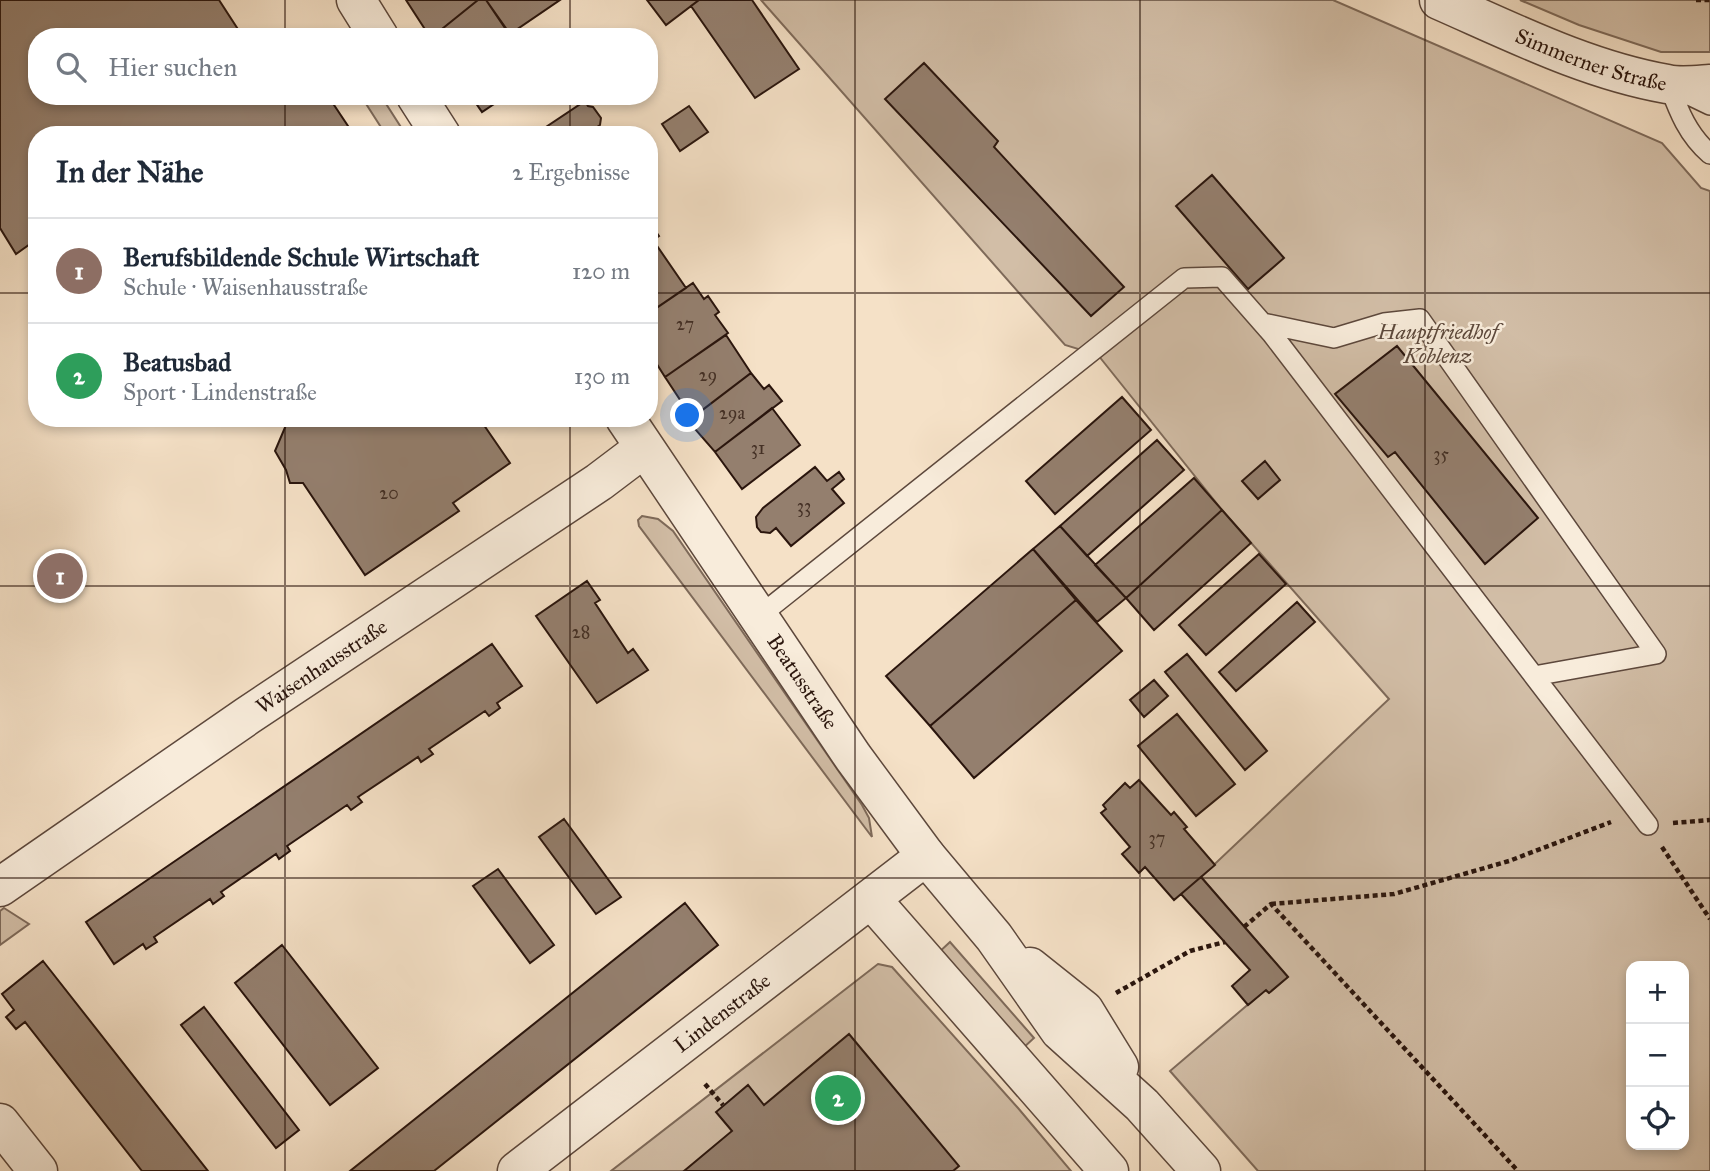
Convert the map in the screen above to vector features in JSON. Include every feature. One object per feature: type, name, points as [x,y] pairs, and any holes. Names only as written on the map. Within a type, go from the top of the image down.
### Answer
[{"type":"street","points":[[356,0],[373,28]]},
{"type":"street","name":"Simmerner Straße","points":[[1439,0],[1544,46],[1600,66],[1669,85],[1710,84]]},
{"type":"street","points":[[422,105],[435,126]]},
{"type":"street","name":"Beatusstraße","points":[[635,433],[853,757],[926,856],[994,937],[1060,1031],[1142,1105],[1200,1171]]},
{"type":"street","name":"Waisenhausstraße","points":[[0,887],[247,716],[599,482],[635,433]]},
{"type":"street","name":"Lindenstraße","points":[[517,1171],[926,856]]},
{"type":"street","points":[[871,899],[1109,1171]]},
{"type":"street","points":[[0,1123],[38,1171]]},
{"type":"lane","points":[[1669,85],[1710,106]]},
{"type":"lane","points":[[1669,85],[1679,113],[1695,141],[1710,154]]},
{"type":"lane","points":[[758,617],[1184,278],[1223,277],[1263,323],[1648,825]]},
{"type":"lane","points":[[1263,323],[1334,338],[1384,323],[1420,319],[1656,654],[1534,676]]},
{"type":"path","points":[[1696,0],[1710,0]]},
{"type":"path","points":[[1244,927],[1271,904],[1394,894],[1509,861],[1623,818],[1648,825],[1710,820]]},
{"type":"path","points":[[1648,825],[1710,919]]},
{"type":"path","points":[[1271,904],[1518,1171]]},
{"type":"path","points":[[1113,994],[1190,951],[1225,942]]},
{"type":"path","points":[[705,1084],[723,1105]]},
{"type":"green space","name":"Hauptfriedhof Koblenz","points":[[761,0],[1333,0],[1662,143],[1701,188],[1710,191],[1710,1171],[1258,1171],[1170,1071],[1265,990],[1269,993],[1288,977],[1201,877],[1389,699],[1222,510],[1098,355],[1065,345]]},
{"type":"green space","points":[[1520,0],[1710,0],[1710,52],[1661,52],[1579,25]]},
{"type":"green space","points":[[367,105],[387,105],[400,126],[380,126]]},
{"type":"green space","points":[[642,516],[658,519],[673,531],[862,805],[869,818],[872,837],[639,526],[638,520]]},
{"type":"green space","points":[[4,908],[29,924],[0,945],[0,911]]},
{"type":"green space","points":[[950,942],[1034,1038],[1022,1049],[937,954]]},
{"type":"green space","points":[[878,964],[892,967],[1071,1171],[611,1171]]},
{"type":"building","points":[[0,0],[219,0],[237,28],[28,28],[28,105],[334,105],[348,126],[28,126],[28,245],[16,254],[0,228]]},
{"type":"building","points":[[406,0],[478,0],[443,28],[424,28]]},
{"type":"building","points":[[478,0],[486,0],[505,28],[443,28]]},
{"type":"building","points":[[486,0],[560,0],[519,28],[506,28]]},
{"type":"building","points":[[647,0],[699,0],[666,25]]},
{"type":"building","points":[[699,0],[752,0],[799,69],[755,98],[691,6]]},
{"type":"building","points":[[924,63],[998,141],[994,147],[1124,287],[1091,316],[885,99]]},
{"type":"building","points":[[477,105],[492,105],[482,112]]},
{"type":"building","points":[[579,105],[593,107],[601,118],[598,126],[548,126]]},
{"type":"building","points":[[689,106],[708,132],[680,151],[662,124]]},
{"type":"building","points":[[1212,175],[1284,258],[1248,289],[1176,206]]},
{"type":"building","points":[[658,247],[686,288],[658,307]]},
{"type":"building","points":[[693,283],[704,299],[708,296],[719,312],[715,315],[728,333],[665,377],[658,366],[658,307]]},
{"type":"building","points":[[726,335],[751,373],[692,418],[665,377]]},
{"type":"building","points":[[1397,346],[1538,518],[1485,564],[1395,452],[1388,457],[1335,394]]},
{"type":"building","points":[[751,373],[764,389],[769,385],[782,401],[715,452],[688,421]]},
{"type":"building","points":[[1122,397],[1151,430],[1055,514],[1026,481]]},
{"type":"building","points":[[772,408],[800,445],[742,489],[715,452]]},
{"type":"building","points":[[285,427],[485,427],[510,463],[453,503],[459,511],[365,575],[303,483],[290,483],[275,451]]},
{"type":"building","points":[[1157,440],[1184,470],[1087,556],[1060,526]]},
{"type":"building","points":[[1265,461],[1280,480],[1258,499],[1242,481]]},
{"type":"building","points":[[815,467],[827,481],[839,472],[844,479],[832,489],[844,503],[791,546],[776,528],[770,533],[761,532],[757,527],[756,517],[763,508]]},
{"type":"building","points":[[1194,478],[1222,510],[1126,598],[1095,565]]},
{"type":"building","points":[[1222,510],[1251,543],[1154,630],[1126,598]]},
{"type":"building","points":[[1060,526],[1126,598],[1097,622],[1033,549]]},
{"type":"building","points":[[1033,549],[1076,600],[930,726],[886,676]]},
{"type":"building","points":[[1259,554],[1286,584],[1206,655],[1179,625]]},
{"type":"building","points":[[587,581],[600,600],[595,603],[628,653],[633,649],[648,670],[597,703],[536,616]]},
{"type":"building","points":[[1076,600],[1122,651],[974,778],[930,726]]},
{"type":"building","points":[[1297,602],[1315,622],[1236,691],[1219,672]]},
{"type":"building","points":[[492,644],[522,686],[497,703],[500,708],[489,716],[485,711],[429,749],[433,754],[421,762],[418,757],[358,797],[362,802],[351,810],[347,805],[287,846],[290,851],[279,859],[276,854],[221,892],[224,896],[213,904],[210,899],[154,937],[157,942],[146,949],[143,944],[114,964],[86,922]]},
{"type":"building","points":[[1187,654],[1267,751],[1245,770],[1165,672]]},
{"type":"building","points":[[1154,680],[1168,696],[1144,717],[1130,700]]},
{"type":"building","points":[[1177,714],[1235,784],[1196,816],[1138,746]]},
{"type":"building","points":[[1139,780],[1171,815],[1174,812],[1187,827],[1184,829],[1215,865],[1174,900],[1145,867],[1139,873],[1122,854],[1130,847],[1101,813],[1106,809],[1103,805],[1125,783],[1130,788]]},
{"type":"building","points":[[564,819],[621,897],[596,914],[539,837]]},
{"type":"building","points":[[498,869],[554,945],[530,963],[473,886]]},
{"type":"building","points":[[1201,877],[1288,977],[1269,993],[1266,990],[1248,1005],[1232,986],[1250,970],[1181,894]]},
{"type":"building","points":[[685,903],[718,945],[434,1171],[350,1171]]},
{"type":"building","points":[[282,945],[378,1068],[330,1105],[235,983]]},
{"type":"building","points":[[43,961],[208,1171],[142,1171],[25,1022],[16,1029],[6,1017],[14,1010],[2,994]]},
{"type":"building","points":[[204,1007],[299,1130],[276,1148],[181,1025]]},
{"type":"building","points":[[849,1034],[959,1166],[953,1171],[684,1171],[732,1131],[716,1112],[748,1085],[764,1105]]},
{"type":"place","name":"Berufsbildende Schule Wirtschaft","points":[[60,576]]},
{"type":"place","name":"Beatusbad","points":[[838,1098]]}]
